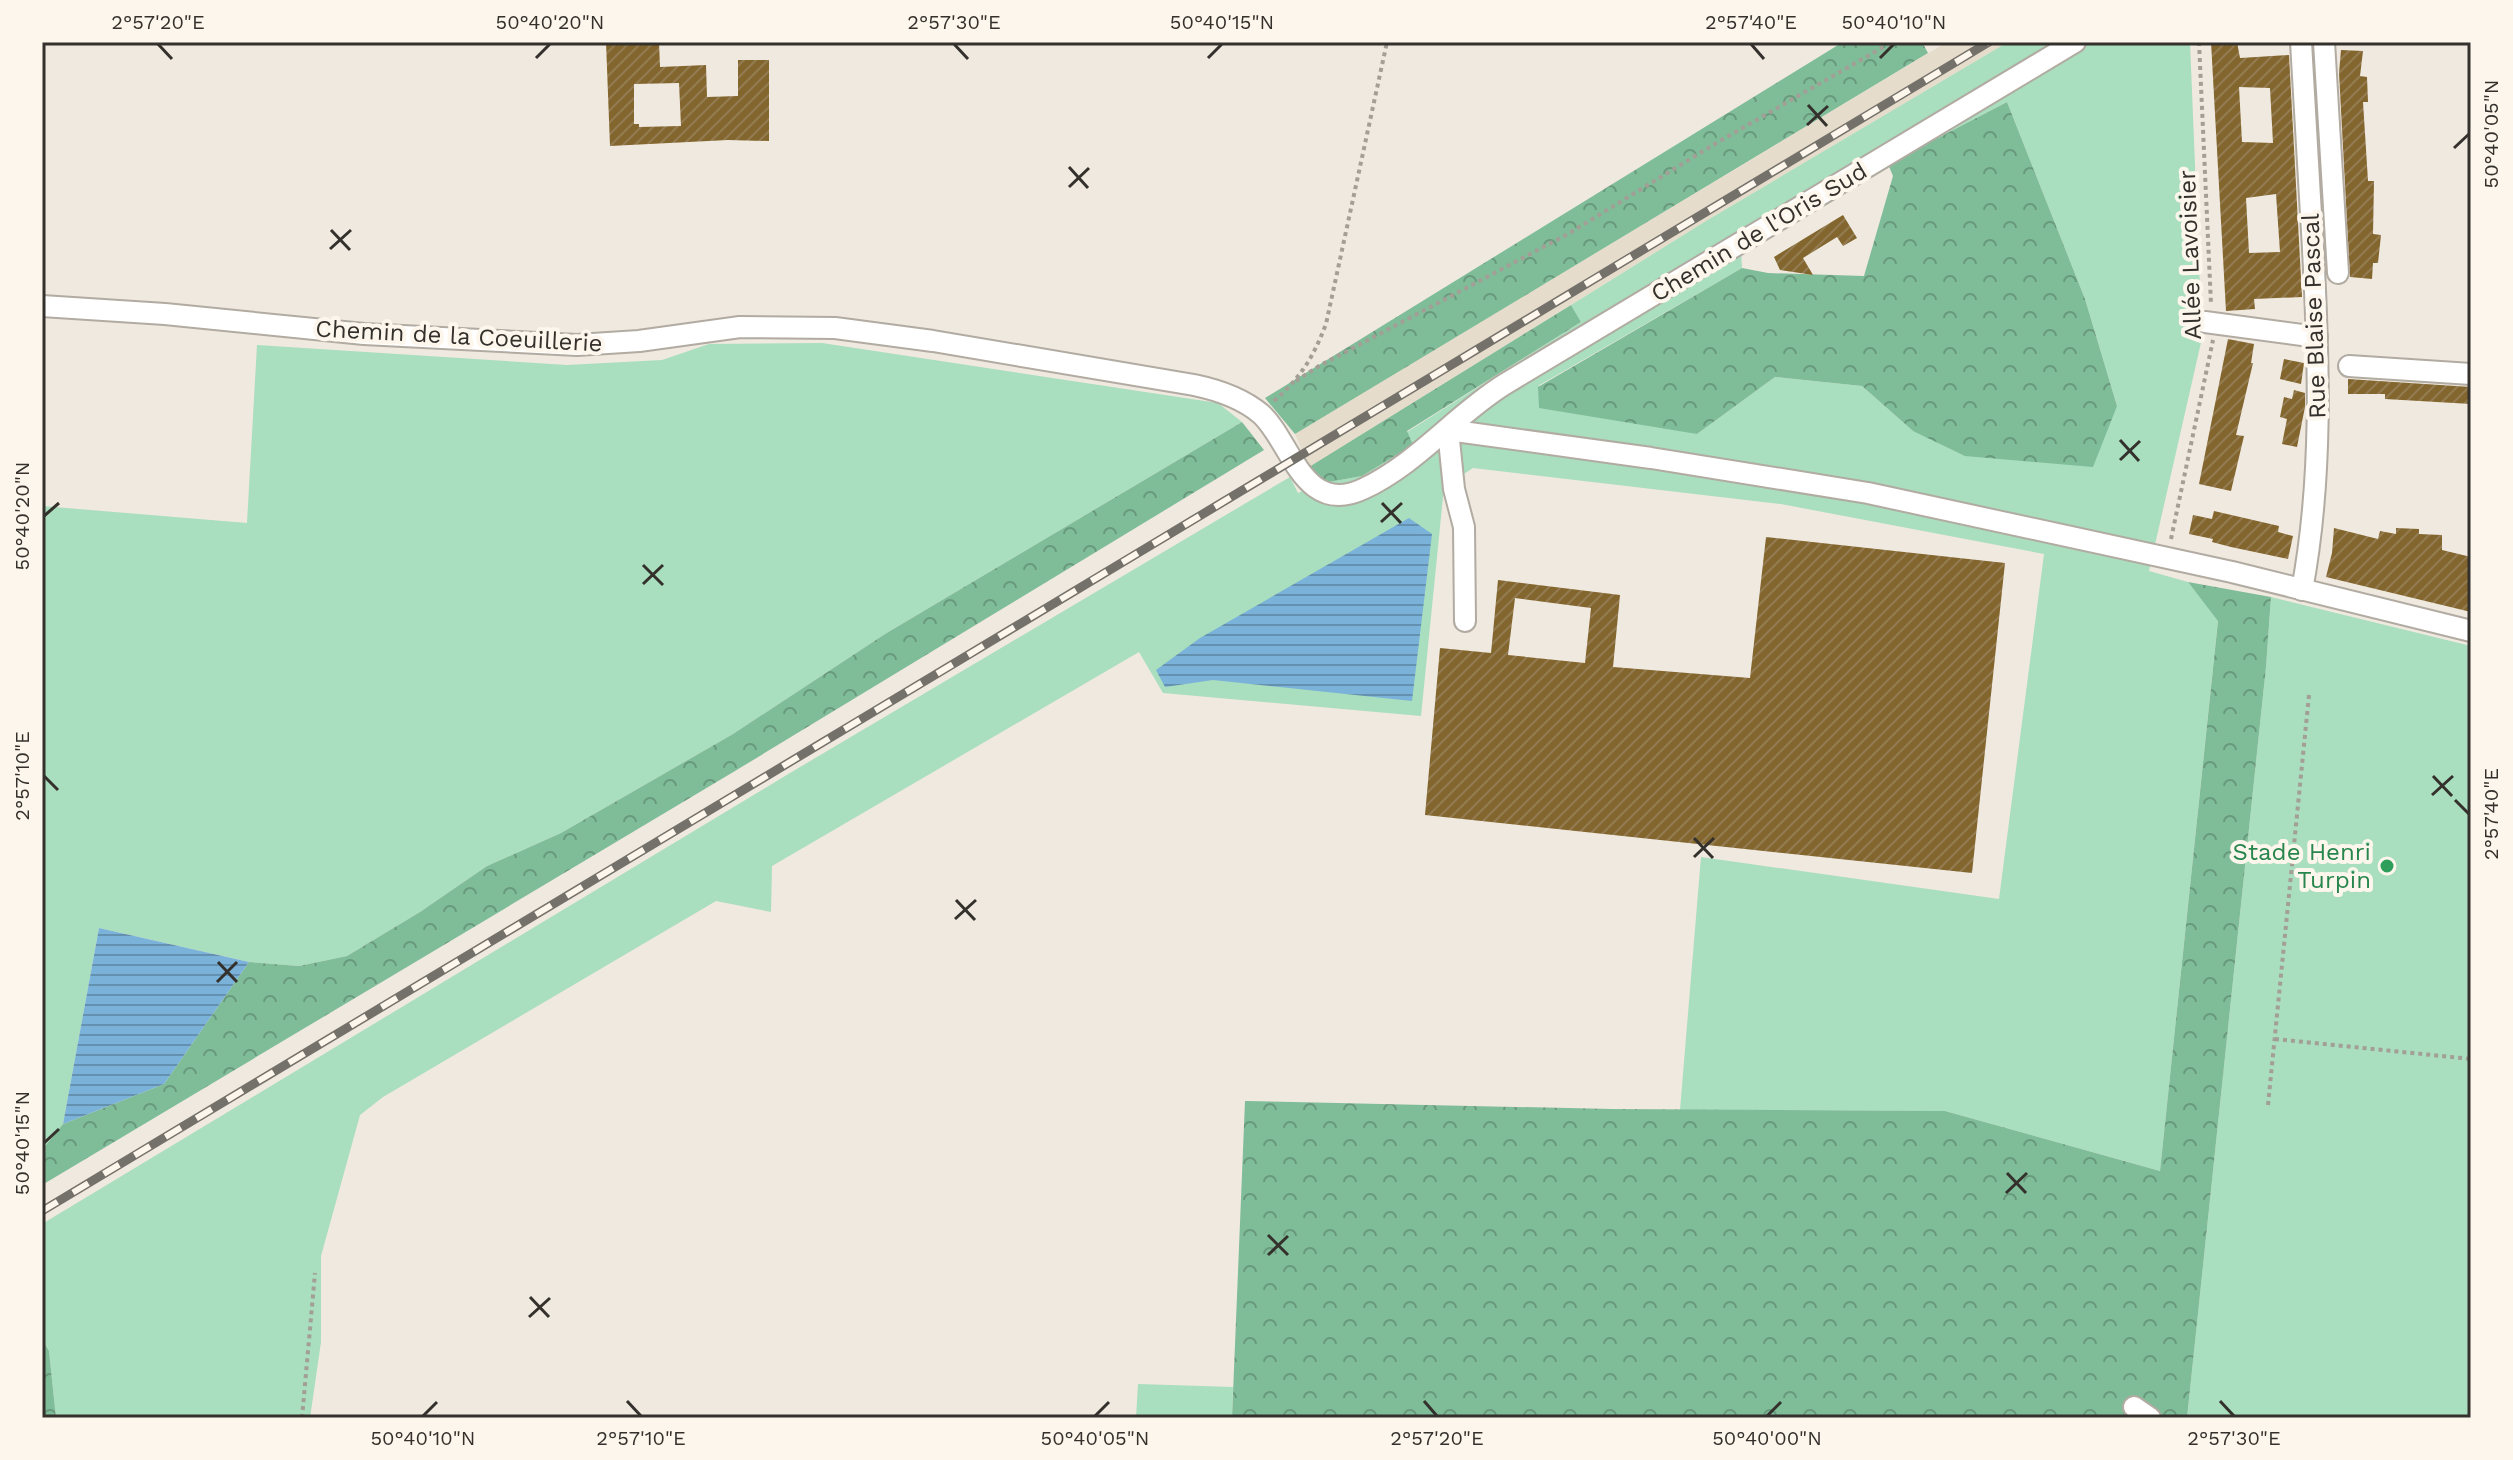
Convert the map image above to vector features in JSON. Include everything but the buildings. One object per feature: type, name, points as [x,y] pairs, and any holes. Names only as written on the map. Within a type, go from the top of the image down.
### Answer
[{"type":"street","name":"Chemin de l'Oris Sud","points":[[1282,444],[1307,481],[1324,491],[1343,494],[1363,489],[1427,447],[1505,384],[2075,42]]},
{"type":"street","name":"Rue Blaise Pascal","points":[[2301,42],[2317,337],[2318,444],[2306,478],[2310,546],[2302,590]]},
{"type":"street","points":[[2324,42],[2338,273]]},
{"type":"street","name":"Chemin de la Coeuillerie","points":[[42,306],[195,316],[364,334],[577,345],[639,341],[740,327],[835,328],[1194,385],[1238,399],[1260,414],[1282,444]]},
{"type":"street","points":[[2208,323],[2317,337]]},
{"type":"street","points":[[2349,366],[2471,374]]},
{"type":"street","points":[[1465,621],[1464,527],[1454,489],[1448,430],[1651,458],[1868,493],[2167,557],[2471,631]]},
{"type":"path","points":[[1296,381],[1315,354],[1326,324],[1387,42]]},
{"type":"path","points":[[1260,414],[1296,381],[1319,366],[1568,234],[1713,145],[1892,42]]},
{"type":"path","name":"Allée Lavoisier","points":[[2167,557],[2213,345],[2208,323],[2199,42]]},
{"type":"path","points":[[2268,1105],[2309,695]]},
{"type":"path","points":[[2275,1039],[2471,1059]]},
{"type":"path","points":[[302,1418],[315,1273]]},
{"type":"shaded area","points":[[1947,42],[2008,42],[1706,221],[1309,467],[1295,434]]},
{"type":"green space","points":[[1843,42],[1922,42],[1928,53],[1295,434],[1265,398]]},
{"type":"green space","points":[[2008,42],[2190,42],[2202,338],[2149,571],[2188,582],[2218,620],[2160,1171],[1945,1111],[1680,1110],[1701,857],[1999,899],[2044,554],[1781,504],[1473,468],[1444,487],[1421,716],[1163,693],[1139,652],[772,866],[771,912],[716,901],[383,1097],[360,1115],[321,1256],[321,1342],[310,1418],[56,1418],[49,1351],[42,1339],[42,1224],[790,773],[1290,477],[1298,493],[1318,484],[1362,476],[1413,445],[1407,432],[1581,322],[1571,305]],"holes":[[[2007,102],[2085,299],[2117,406],[1913,431],[1862,386],[1775,377],[1697,434],[1538,386],[1742,268],[1741,250],[1888,164]]]},
{"type":"green space","points":[[2007,102],[2085,299],[2117,406],[2093,467],[1965,456],[1913,431],[1862,386],[1775,377],[1697,434],[1539,408],[1538,387],[1742,268],[1768,273],[1864,276],[1893,176],[1888,164]]},
{"type":"green space","points":[[1571,305],[1581,322],[1407,431],[1413,445],[1362,476],[1318,484],[1309,467]]},
{"type":"green space","points":[[822,343],[1218,403],[1242,422],[885,634],[733,734],[561,833],[487,866],[420,912],[347,956],[299,966],[249,962],[99,928],[63,1124],[42,1150],[42,506],[247,523],[257,345],[567,365],[662,360],[709,344]]},
{"type":"green space","points":[[1242,422],[1264,450],[735,771],[42,1185],[42,1150],[63,1124],[164,1084],[249,962],[299,966],[347,956],[420,912],[487,866],[561,833],[733,734],[885,634]]},
{"type":"green space","points":[[2188,582],[2271,597],[2187,1418],[1232,1418],[1245,1101],[1612,1109],[1945,1111],[2160,1171],[2218,621]]},
{"type":"green space","points":[[2271,597],[2471,646],[2471,1418],[2187,1418]]},
{"type":"green space","points":[[42,1339],[49,1351],[56,1418],[42,1418]]},
{"type":"green space","points":[[1138,1384],[1233,1387],[1232,1418],[1136,1418]]},
{"type":"water","points":[[1409,518],[1432,534],[1412,701],[1213,680],[1165,687],[1156,670],[1200,638]]},
{"type":"water","points":[[99,928],[249,962],[164,1084],[63,1124]]},
{"type":"railway","points":[[42,1211],[1989,42]]},
{"type":"place","name":"Stade Henri Turpin","points":[[2387,866]]}]
